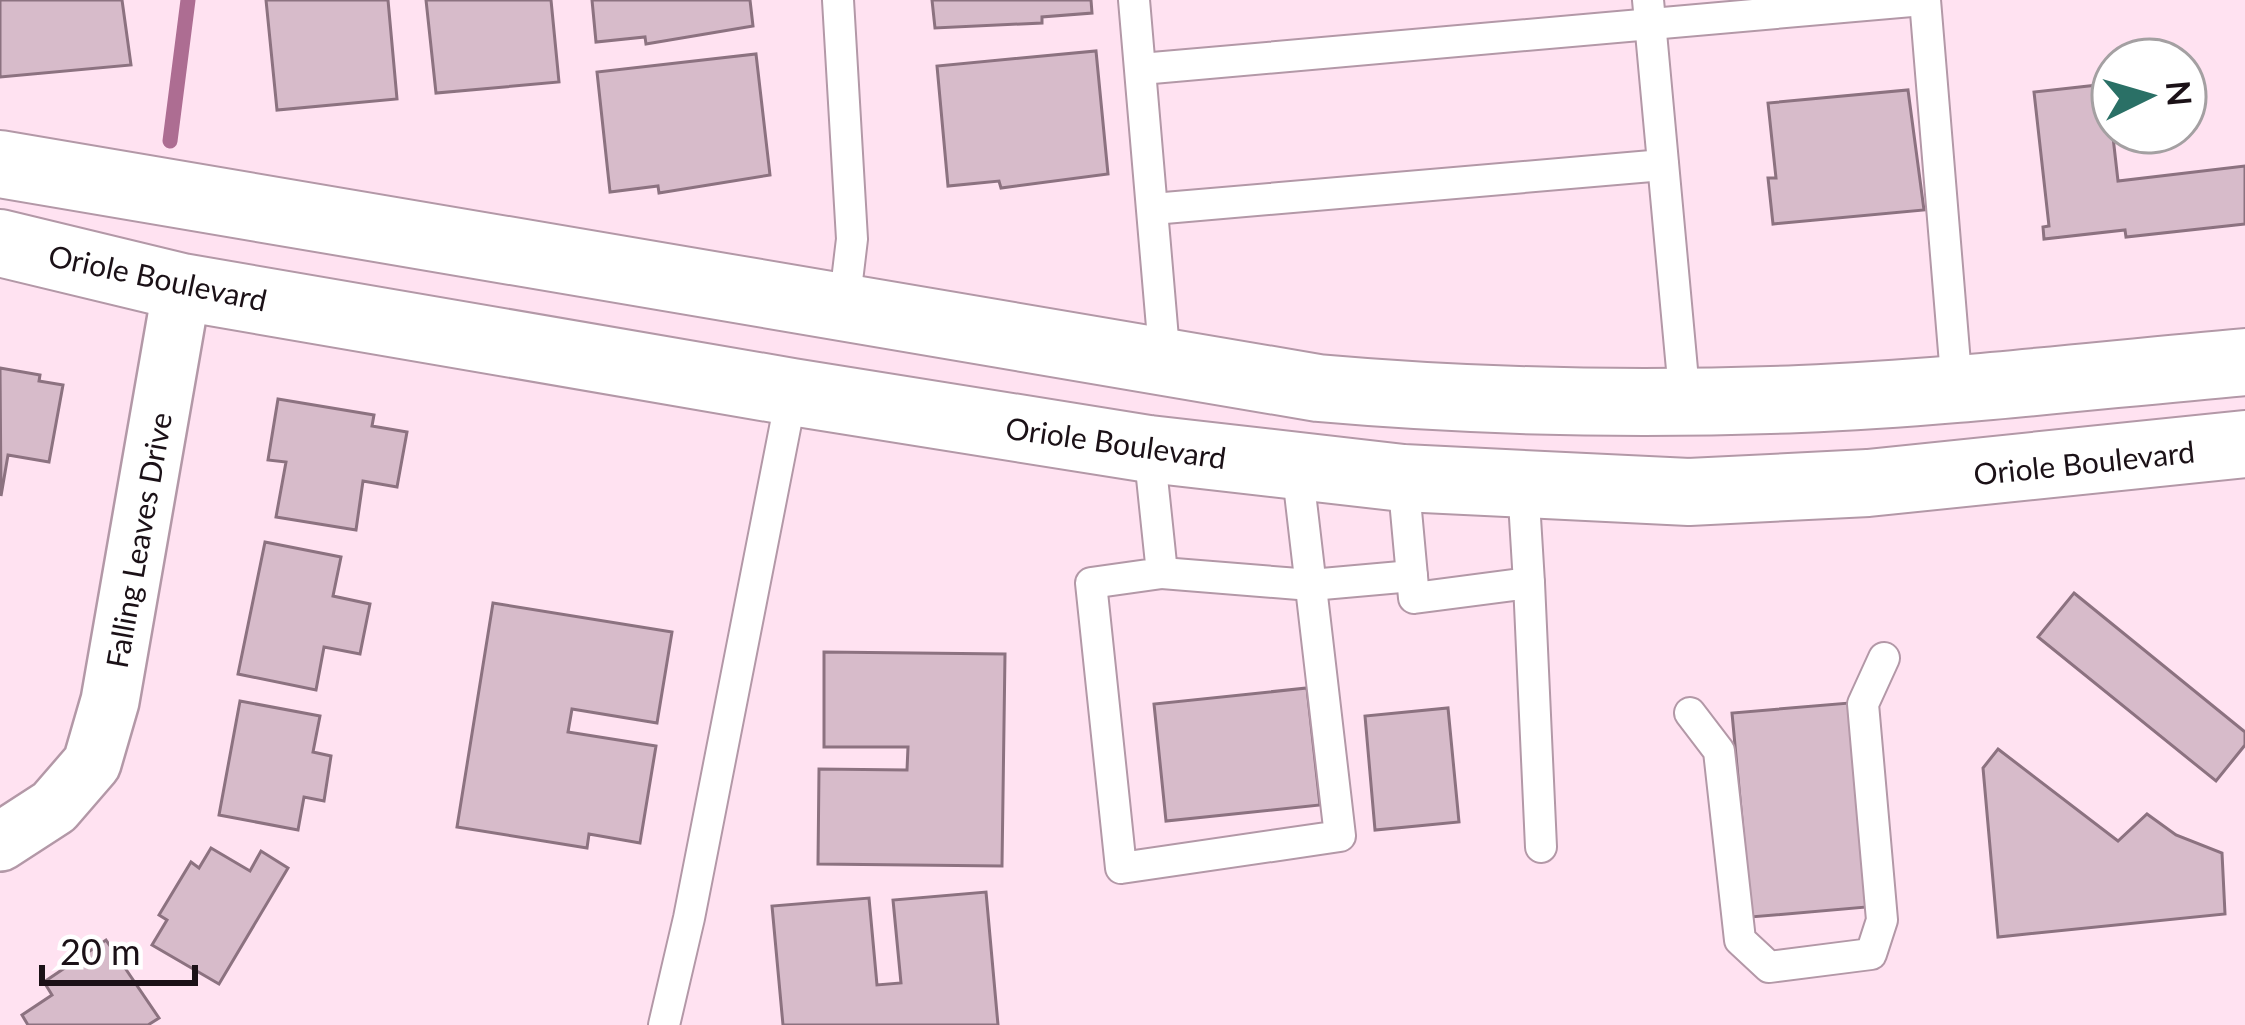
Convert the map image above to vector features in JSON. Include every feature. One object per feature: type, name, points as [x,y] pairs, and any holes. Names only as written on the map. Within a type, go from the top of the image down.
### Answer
[{"type":"street","points":[[0,164],[1318,388],[1684,402],[1805,399],[2245,362]]},
{"type":"street","name":"Falling Leaves Drive","points":[[0,842],[54,807],[92,764],[110,701],[195,195]]},
{"type":"street","name":"Oriole Boulevard","points":[[0,243],[182,286],[793,392],[1149,449],[1403,478],[1689,492],[1926,478],[2245,444]]},
{"type":"street","points":[[793,392],[844,306]]},
{"type":"street","points":[[1149,449],[1166,362]]},
{"type":"street","points":[[1684,402],[1689,492]]},
{"type":"lane","points":[[838,0],[852,239],[844,306]]},
{"type":"lane","points":[[1134,0],[1166,362]]},
{"type":"lane","points":[[1141,69],[1650,12],[1924,0],[1957,388]]},
{"type":"lane","points":[[1650,12],[1684,402]]},
{"type":"lane","points":[[1153,209],[1663,165]]},
{"type":"lane","points":[[664,1025],[694,896],[793,392]]},
{"type":"lane","points":[[1149,449],[1162,574]]},
{"type":"lane","points":[[1297,467],[1311,585],[1340,836],[1121,868],[1091,583],[1162,574],[1311,585],[1412,576]]},
{"type":"lane","points":[[1403,478],[1414,598],[1529,584]]},
{"type":"lane","points":[[1523,485],[1541,847]]},
{"type":"lane","points":[[1690,713],[1719,751],[1740,940],[1769,967],[1871,954],[1882,920],[1863,704],[1884,658]]},
{"type":"building","points":[[0,0],[122,0],[131,65],[0,77]]},
{"type":"building","points":[[266,0],[388,0],[397,99],[277,110]]},
{"type":"building","points":[[426,0],[551,0],[559,82],[436,93]]},
{"type":"building","points":[[592,0],[750,0],[753,26],[646,44],[645,37],[596,42]]},
{"type":"building","points":[[932,0],[1091,0],[1092,13],[1042,17],[1042,23],[935,28]]},
{"type":"building","points":[[1096,51],[1108,174],[1001,188],[999,181],[948,186],[937,66]]},
{"type":"building","points":[[756,54],[770,175],[659,193],[658,186],[610,192],[597,72]]},
{"type":"building","points":[[2089,86],[2089,156],[2115,156],[2118,181],[2245,166],[2245,224],[2126,237],[2125,230],[2044,239],[2043,227],[2049,226],[2034,92]]},
{"type":"building","points":[[1908,90],[1924,210],[1773,224],[1768,178],[1776,178],[1768,103]]},
{"type":"building","points":[[0,368],[40,375],[39,381],[63,385],[49,462],[8,455],[1,496]]},
{"type":"building","points":[[278,399],[374,415],[372,426],[407,432],[397,487],[363,481],[356,530],[276,517],[286,462],[268,460]]},
{"type":"building","points":[[265,542],[341,557],[333,596],[370,604],[360,654],[324,647],[316,690],[238,674]]},
{"type":"building","points":[[2074,593],[2245,732],[2245,745],[2216,781],[2038,637]]},
{"type":"building","points":[[493,603],[672,632],[657,723],[572,709],[568,732],[656,746],[640,843],[589,834],[587,848],[457,827]]},
{"type":"building","points":[[824,652],[1005,654],[1002,866],[818,864],[819,769],[907,770],[908,747],[824,747]]},
{"type":"building","points":[[1307,688],[1320,805],[1166,821],[1154,704]]},
{"type":"building","points":[[240,701],[320,716],[313,752],[331,756],[324,801],[304,797],[298,830],[219,815]]},
{"type":"building","points":[[1849,703],[1867,907],[1751,917],[1732,713]]},
{"type":"building","points":[[1448,708],[1459,822],[1375,830],[1365,716]]},
{"type":"building","points":[[1998,749],[2118,841],[2147,814],[2176,835],[2222,853],[2225,914],[1998,937],[1983,768]]},
{"type":"building","points":[[211,848],[250,871],[261,851],[288,868],[219,984],[152,945],[167,920],[159,915],[191,862],[199,868]]},
{"type":"building","points":[[986,892],[998,1025],[783,1025],[772,906],[869,898],[877,985],[901,983],[893,900]]},
{"type":"building","points":[[106,940],[159,1018],[148,1025],[28,1025],[22,1015],[52,995],[44,982]]},
{"type":"waterway","points":[[170,141],[188,0]]}]
